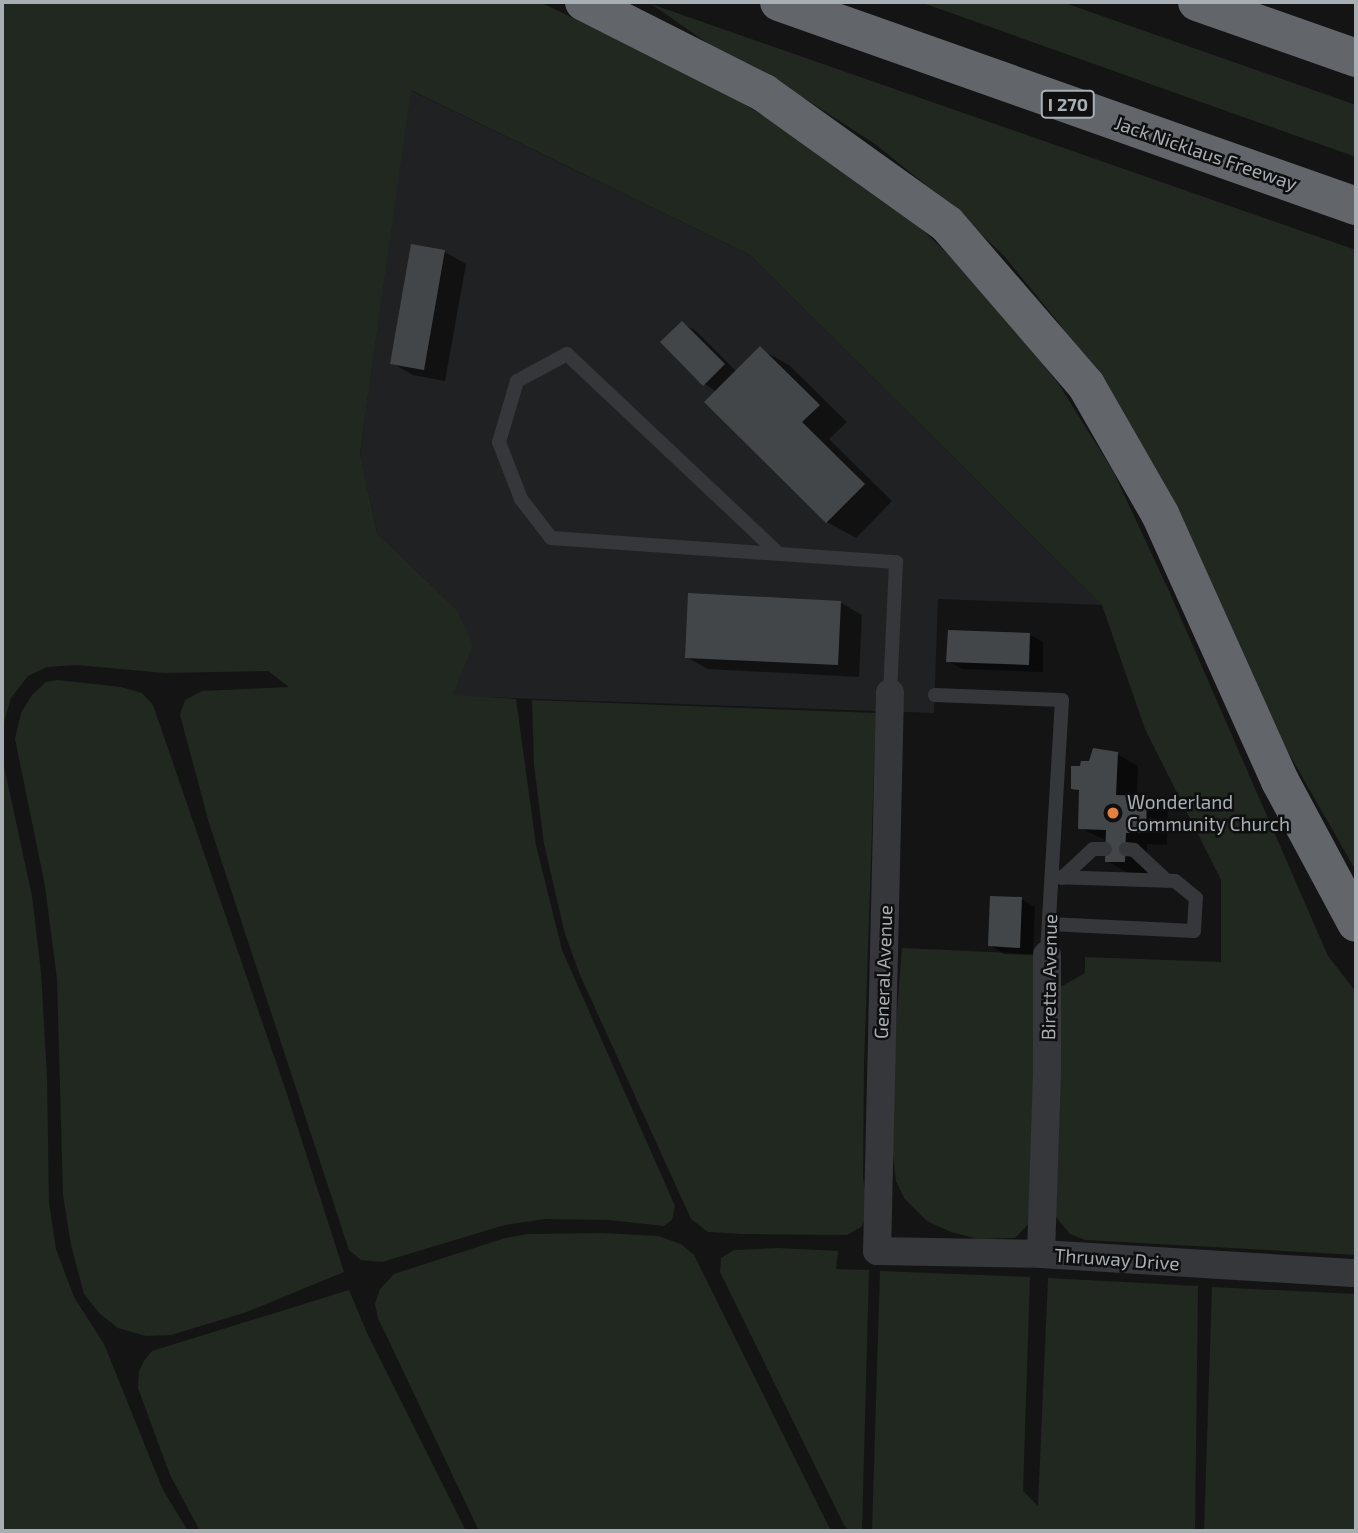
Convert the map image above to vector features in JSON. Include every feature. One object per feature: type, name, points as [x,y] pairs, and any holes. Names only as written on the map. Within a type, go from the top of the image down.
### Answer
[{"type":"highway","points":[[584,2],[764,93],[947,224],[1086,385],[1160,514],[1280,781],[1356,923]]},
{"type":"highway","name":"Jack Nicklaus Freeway","points":[[779,2],[1356,206]]},
{"type":"highway","points":[[1197,2],[1356,58]]},
{"type":"street","name":"General Avenue","points":[[877,1251],[890,693]]},
{"type":"street","name":"Biretta Avenue","points":[[1041,1254],[1047,1070],[1047,955]]},
{"type":"street","name":"Thruway Drive","points":[[877,1251],[1041,1254],[1356,1273]]},
{"type":"lane","points":[[779,554],[567,354],[517,381],[499,442],[520,499],[551,538],[779,554],[896,562],[890,693]]},
{"type":"lane","name":"Biretta Avenue","points":[[936,695],[1062,700],[1057,877],[1047,955]]},
{"type":"lane","points":[[1057,877],[1093,849],[1105,849]]},
{"type":"lane","points":[[1126,849],[1134,850],[1167,881]]},
{"type":"lane","points":[[1049,924],[1194,931],[1196,898],[1175,881],[1057,877]]},
{"type":"shaded area","points":[[2,2],[540,2],[721,90],[829,155],[907,215],[977,282],[1058,383],[1113,471],[1169,591],[1328,956],[1356,992],[1356,1255],[1085,1240],[1070,1234],[1056,1217],[1053,1195],[1059,988],[1085,973],[1085,957],[1221,962],[1221,880],[1145,729],[1102,605],[750,255],[411,90],[360,453],[377,533],[457,610],[473,645],[453,695],[516,699],[536,845],[562,950],[675,1206],[672,1220],[664,1226],[608,1220],[545,1219],[505,1225],[382,1262],[361,1260],[349,1250],[209,823],[180,715],[185,700],[202,691],[289,687],[268,671],[164,673],[77,665],[47,667],[28,676],[11,698],[2,729]]},
{"type":"shaded area","points":[[920,2],[1062,2],[1356,105],[1356,157]]},
{"type":"shaded area","points":[[651,4],[1356,250],[1356,871],[1264,710],[1117,406],[1058,322],[1005,257],[953,207],[875,144],[807,100],[713,47]]},
{"type":"shaded area","points":[[410,90],[750,255],[1102,605],[938,599],[934,713],[453,696],[457,610],[377,533],[360,453]]},
{"type":"shaded area","points":[[58,680],[121,687],[142,693],[153,705],[286,1091],[344,1272],[244,1313],[171,1335],[146,1336],[118,1328],[99,1313],[84,1294],[71,1245],[63,1195],[57,979],[45,886],[15,739],[21,713],[32,695],[46,682]]},
{"type":"shaded area","points":[[532,700],[876,713],[864,1065],[863,1178],[869,1211],[861,1227],[847,1235],[743,1234],[708,1232],[691,1219],[580,975],[565,934],[544,844],[534,765]]},
{"type":"shaded area","points":[[2,757],[32,896],[41,972],[47,1077],[49,1203],[56,1249],[74,1297],[104,1344],[163,1490],[188,1531],[2,1531]]},
{"type":"shaded area","points":[[902,948],[1035,954],[1032,1220],[1015,1238],[978,1239],[951,1232],[927,1221],[904,1198],[896,1181],[892,1147],[892,1077]]},
{"type":"shaded area","points":[[602,1233],[658,1236],[681,1244],[694,1255],[831,1531],[479,1531],[378,1318],[375,1304],[380,1289],[394,1274],[505,1238],[528,1234]]},
{"type":"shaded area","points":[[778,1248],[838,1251],[836,1269],[869,1270],[862,1531],[849,1531],[844,1525],[720,1272],[721,1258],[734,1250]]},
{"type":"shaded area","points":[[880,1271],[1030,1277],[1023,1491],[1038,1506],[1048,1278],[1198,1286],[1195,1531],[872,1531]]},
{"type":"shaded area","points":[[1212,1287],[1356,1294],[1356,1531],[1204,1531]]},
{"type":"shaded area","points":[[349,1290],[367,1333],[466,1531],[200,1531],[170,1475],[138,1388],[139,1371],[144,1361],[152,1351]]},
{"type":"building","points":[[411,244],[445,250],[424,370],[390,364]]},
{"type":"building","points":[[682,321],[725,364],[703,386],[660,342]]},
{"type":"building","points":[[760,346],[820,405],[802,422],[865,484],[826,523],[704,402]]},
{"type":"building","points":[[688,593],[841,601],[838,665],[685,658]]},
{"type":"building","points":[[948,630],[1030,633],[1029,665],[946,662]]},
{"type":"building","name":"Wonderland Community Church","points":[[1093,748],[1118,752],[1116,795],[1147,796],[1146,833],[1126,833],[1125,862],[1105,862],[1106,830],[1078,829],[1079,790],[1071,789],[1071,766],[1080,766],[1081,761],[1089,761]]},
{"type":"building","points":[[990,896],[1022,897],[1020,948],[988,946]]},
{"type":"place","name":"Wonderland Community Church","points":[[1113,813]]}]
